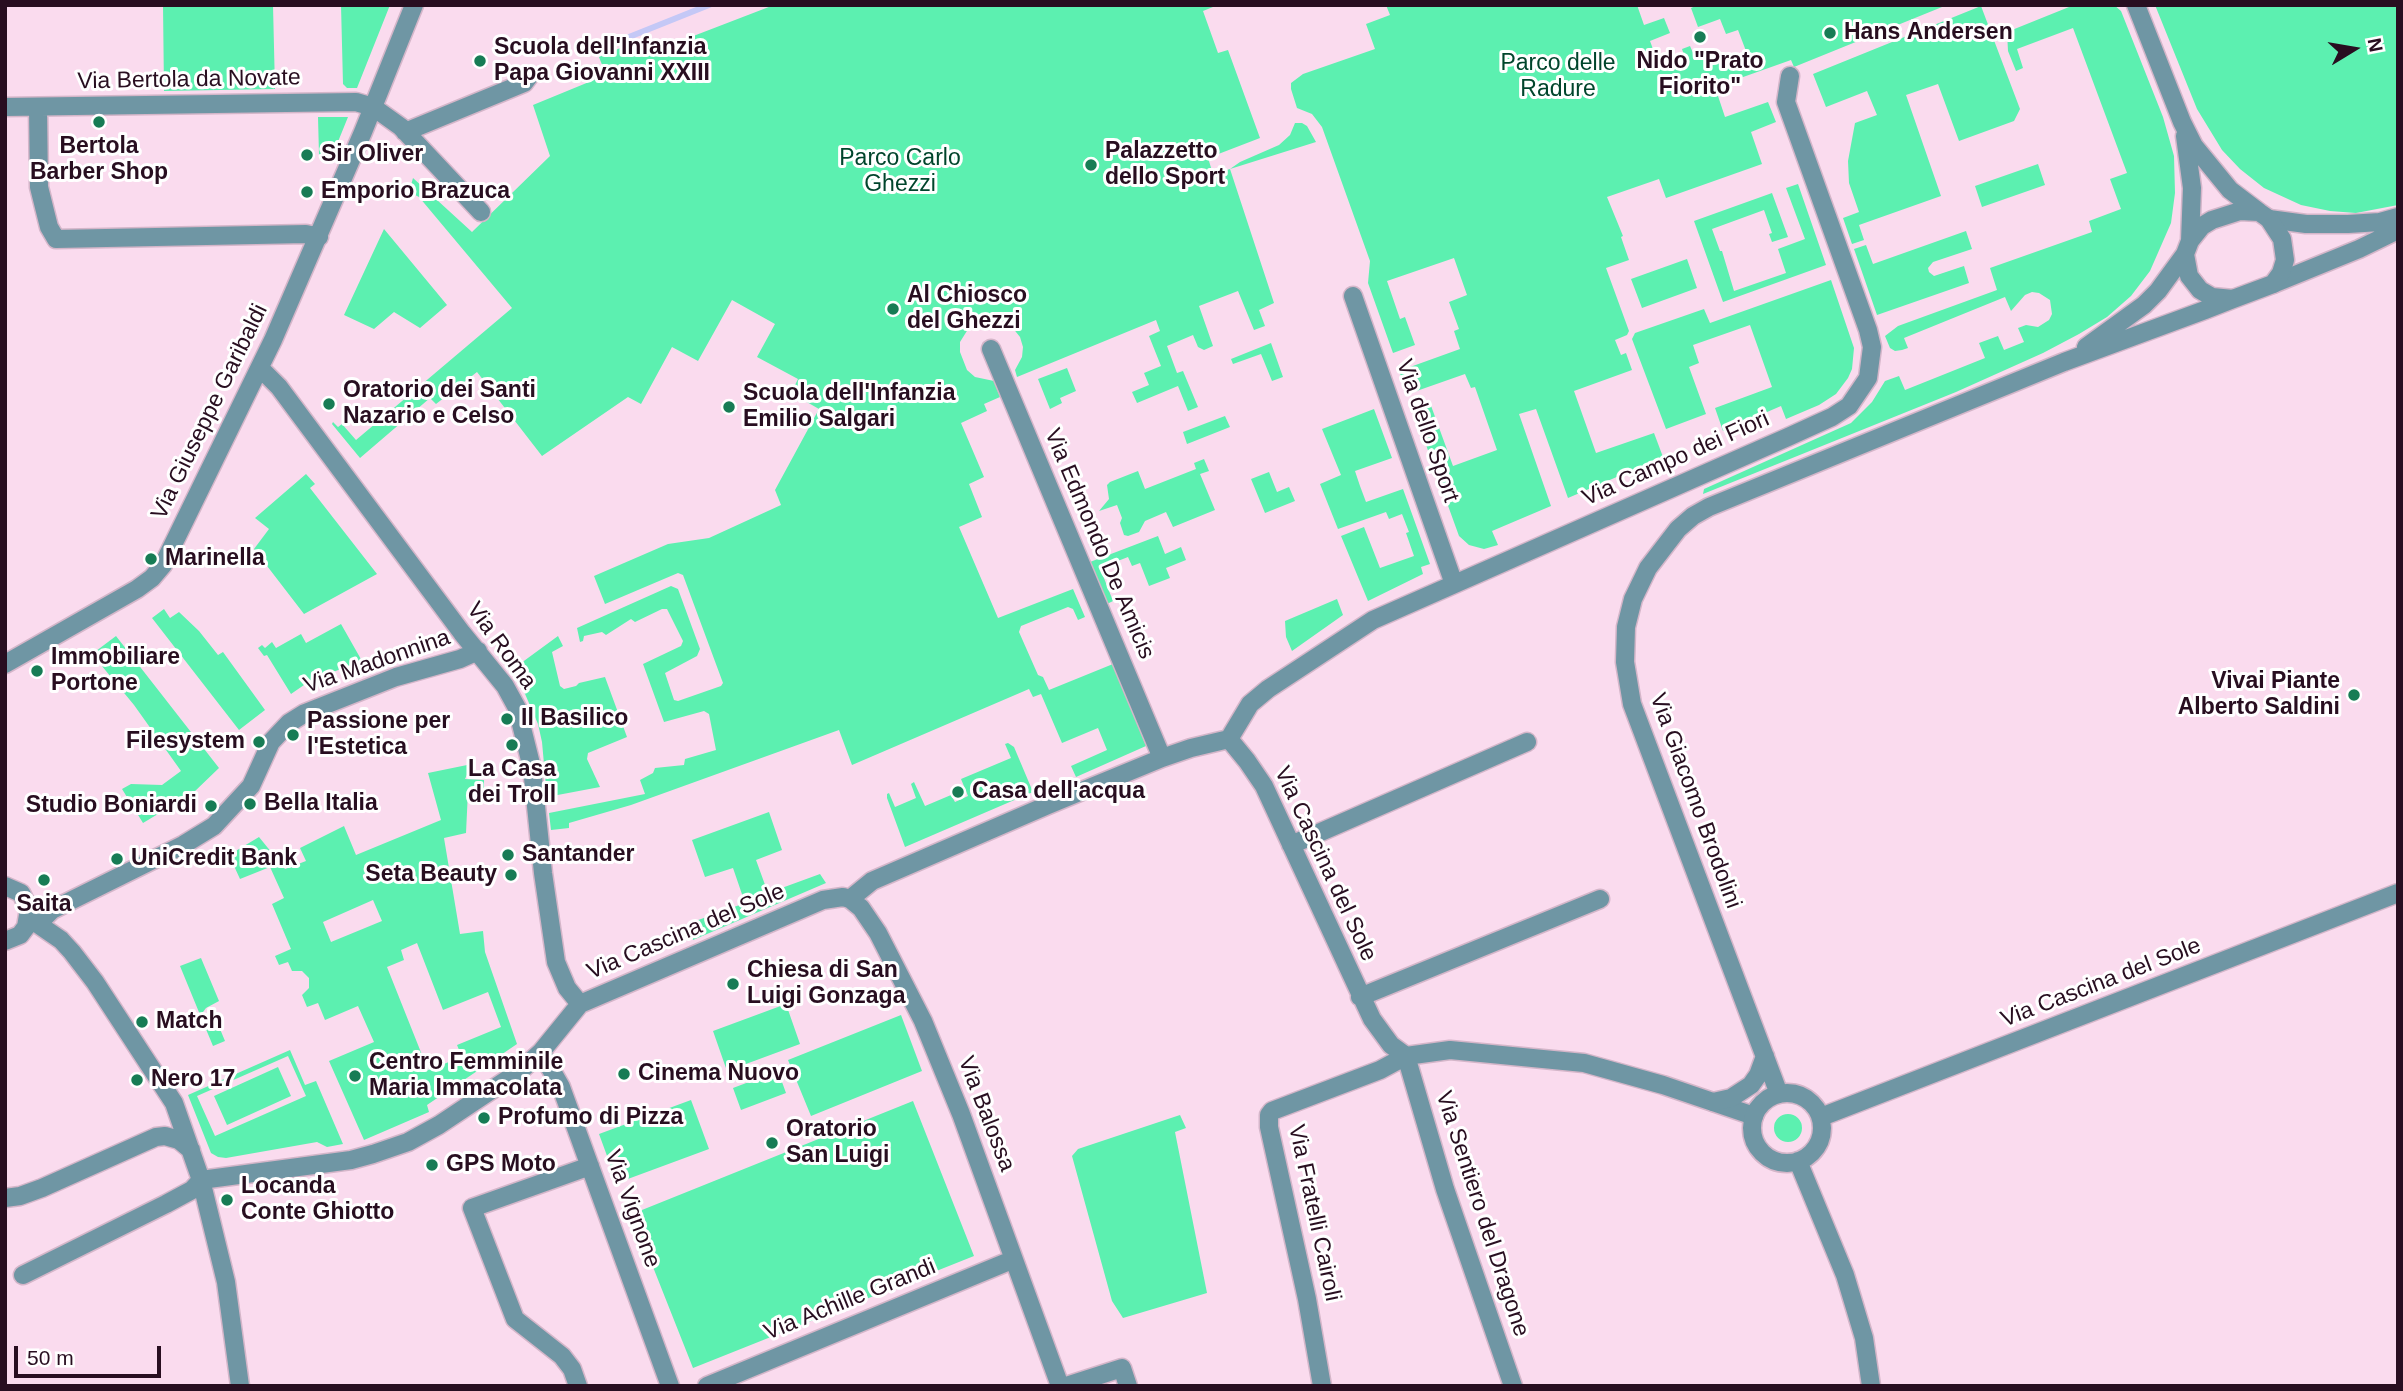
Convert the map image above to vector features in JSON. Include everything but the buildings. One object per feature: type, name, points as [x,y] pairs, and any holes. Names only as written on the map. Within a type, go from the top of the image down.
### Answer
[{"type":"street","name":"Via Giuseppe Garibaldi","points":[[5,664],[137,589],[158,572],[168,557],[260,368],[319,237],[414,5]]},
{"type":"street","points":[[2136,5],[2182,122],[2205,161],[2230,190],[2264,216],[2282,239],[2285,260],[2281,273],[2273,284]]},
{"type":"street","points":[[405,132],[524,83],[530,75]]},
{"type":"street","name":"Via Campo dei Fiori","points":[[1229,739],[1244,711],[1268,689],[1373,620],[1832,417],[1849,405],[1860,392],[1868,378],[1872,347],[1786,102],[1790,76]]},
{"type":"street","name":"Via Bertola da Novate","points":[[5,107],[356,102],[373,107]]},
{"type":"street","points":[[38,107],[39,187],[49,227],[56,239],[306,234],[319,237]]},
{"type":"street","points":[[373,107],[405,132],[481,212]]},
{"type":"street","points":[[2182,122],[2192,188],[2189,276],[2200,290],[2213,298],[2234,299],[2359,249],[2398,230]]},
{"type":"street","points":[[2188,248],[2202,226],[2221,216],[2240,211],[2306,224],[2380,222],[2398,218]]},
{"type":"street","name":"Via Giacomo Brodolini","points":[[2064,362],[2144,305],[2158,291],[2188,248]]},
{"type":"street","name":"Via dello Sport","points":[[1353,296],[1454,583]]},
{"type":"street","name":"Via Giacomo Brodolini","points":[[1779,1094],[1632,704],[1626,674],[1625,637],[1638,589],[1653,560],[1672,534],[1693,516],[1709,507],[2064,362],[2234,299]]},
{"type":"street","name":"Via Edmondo De Amicis","points":[[991,349],[1162,758]]},
{"type":"street","name":"Via Roma","points":[[260,368],[279,387],[505,686],[517,708],[532,768],[556,962],[567,988],[580,1004]]},
{"type":"street","name":"Via Madonnina","points":[[5,941],[20,935],[34,921],[52,910],[183,845],[214,826],[251,786],[271,742],[289,723],[317,708],[396,677],[478,652]]},
{"type":"street","points":[[850,898],[872,881],[903,867],[1162,758],[1229,739]]},
{"type":"street","name":"Via Cascina del Sole","points":[[1229,739],[1264,786],[1360,997],[1381,1033],[1406,1056]]},
{"type":"street","points":[[1291,845],[1527,742]]},
{"type":"street","points":[[5,886],[20,893],[26,900],[34,921],[61,940],[95,982],[174,1103],[201,1180],[226,1282],[240,1386]]},
{"type":"street","name":"Via Cascina del Sole","points":[[1821,1117],[2398,893]]},
{"type":"street","name":"Via Cascina del Sole","points":[[201,1180],[351,1160],[408,1142],[439,1125],[520,1071],[541,1052],[580,1004],[823,900],[850,898]]},
{"type":"street","name":"Via Balossa","points":[[850,898],[861,908],[878,933],[923,1021],[961,1114],[1060,1386]]},
{"type":"street","points":[[1360,997],[1600,899]]},
{"type":"street","points":[[1406,1056],[1450,1050],[1584,1063],[1663,1085],[1754,1116]]},
{"type":"street","name":"Via Vignone","points":[[541,1052],[561,1087],[670,1386]]},
{"type":"street","name":"Via Fratelli Cairoli","points":[[1322,1386],[1307,1298],[1269,1127],[1269,1115],[1280,1106],[1380,1070],[1406,1056]]},
{"type":"street","name":"Via Sentiero del Dragone","points":[[1406,1056],[1445,1189],[1513,1386]]},
{"type":"street","points":[[1713,1102],[1731,1098],[1751,1085],[1765,1056]]},
{"type":"street","points":[[1779,1094],[1800,1095],[1809,1100],[1821,1117],[1823,1128],[1817,1148],[1798,1161],[1781,1163],[1763,1153],[1753,1136],[1754,1116],[1761,1104],[1779,1094]]},
{"type":"street","points":[[5,1198],[42,1188],[156,1137],[165,1136],[179,1140],[191,1150]]},
{"type":"street","points":[[1798,1161],[1844,1275],[1864,1338],[1871,1386]]},
{"type":"street","points":[[578,1386],[572,1369],[562,1356],[515,1319],[472,1208],[590,1166]]},
{"type":"street","points":[[23,1275],[166,1204],[192,1190],[201,1180]]},
{"type":"street","name":"Via Achille Grandi","points":[[707,1386],[1012,1260]]},
{"type":"street","points":[[1066,1386],[1122,1368],[1128,1386]]},
{"type":"green space","points":[[163,5],[273,5],[275,89],[164,91]]},
{"type":"green space","points":[[341,5],[390,5],[357,88],[347,88],[343,84]]},
{"type":"green space","name":"Parco Carlo Ghezzi","points":[[774,5],[1212,5],[1213,7],[1203,11],[1218,53],[1228,50],[1260,138],[1208,158],[1213,174],[1230,169],[1274,303],[1259,310],[1265,326],[1254,330],[1238,291],[1199,306],[1213,346],[1204,350],[1198,347],[1193,335],[1167,346],[1177,373],[1183,371],[1198,407],[1188,411],[1178,386],[1137,403],[1132,392],[1149,385],[1144,373],[1161,366],[1149,336],[1160,331],[1156,320],[1017,377],[1015,370],[1022,357],[1023,347],[1020,337],[1008,322],[998,319],[979,320],[970,326],[960,342],[960,352],[967,370],[975,377],[994,381],[1000,397],[984,404],[987,411],[961,423],[984,477],[969,484],[982,517],[959,527],[998,618],[1073,589],[1085,617],[1078,620],[1073,609],[1068,607],[1021,626],[1019,632],[1038,675],[1043,677],[1049,690],[1113,664],[1146,746],[1076,777],[1071,766],[1107,750],[1098,728],[1062,743],[1041,694],[1033,697],[1029,689],[852,765],[839,730],[631,805],[569,823],[569,828],[551,830],[549,813],[645,794],[640,780],[653,773],[655,768],[684,765],[685,759],[716,750],[709,714],[704,711],[664,722],[643,664],[681,646],[683,641],[667,609],[635,622],[631,619],[606,635],[602,632],[584,636],[580,642],[577,628],[671,586],[678,589],[700,649],[697,656],[665,673],[674,700],[678,701],[723,683],[683,575],[678,573],[605,604],[594,576],[668,544],[709,538],[781,505],[775,490],[819,409],[791,393],[798,379],[757,357],[775,324],[732,300],[698,361],[672,347],[641,404],[628,397],[542,456],[477,372],[436,404],[430,398],[360,458],[332,424],[333,422],[338,427],[342,424],[356,440],[512,308],[419,197],[409,192],[413,178],[472,232],[550,156],[533,105],[606,75],[599,57],[644,38],[649,48],[657,50]]},
{"type":"green space","name":"Parco delle Radure","points":[[1386,5],[1637,5],[1644,25],[1664,18],[1670,33],[1650,41],[1660,68],[1685,58],[1682,49],[1690,46],[1694,55],[1701,53],[1704,60],[1718,55],[1720,61],[1746,51],[1738,30],[1726,34],[1720,19],[1698,27],[1691,8],[1698,5],[1947,5],[1794,67],[1791,60],[1715,87],[1725,117],[1768,102],[1776,122],[1751,132],[1762,164],[1666,198],[1659,179],[1607,197],[1623,236],[1621,237],[1629,260],[1606,268],[1629,331],[1627,335],[1615,340],[1621,355],[1626,353],[1632,370],[1574,391],[1596,453],[1654,433],[1663,457],[1568,498],[1536,409],[1519,414],[1551,506],[1492,531],[1498,545],[1484,549],[1469,545],[1459,536],[1413,409],[1430,403],[1453,466],[1497,450],[1475,387],[1471,388],[1465,374],[1408,394],[1399,371],[1460,349],[1454,331],[1459,329],[1449,302],[1467,295],[1454,258],[1387,281],[1400,319],[1405,317],[1415,345],[1393,353],[1368,283],[1370,261],[1322,127],[1312,114],[1297,108],[1291,89],[1291,83],[1303,74],[1375,49],[1366,24],[1390,15]]},
{"type":"green space","points":[[2074,5],[2114,5],[2121,11],[2163,117],[2174,156],[2175,193],[2171,223],[2150,271],[2131,296],[2107,317],[2043,353],[1956,392],[1703,494],[1704,489],[1851,423],[1872,402],[1885,381],[1899,376],[1905,390],[1985,358],[1979,343],[1998,336],[2004,350],[2024,342],[2018,328],[2026,325],[2038,327],[2049,320],[2052,314],[2050,300],[2032,292],[2025,295],[2011,311],[2005,297],[1904,338],[1908,348],[1902,350],[1895,351],[1890,348],[1885,336],[1898,326],[1997,290],[1990,268],[2092,232],[2089,221],[2121,209],[2110,179],[2127,173],[2073,28],[2017,49],[2023,68],[2016,71],[2008,51],[2007,32]]},
{"type":"green space","points":[[2155,5],[2398,5],[2398,205],[2356,213],[2301,205],[2264,188],[2240,169],[2222,150],[2197,109]]},
{"type":"green space","points":[[1981,6],[2020,109],[2014,121],[1959,141],[1938,84],[1906,95],[1941,196],[1859,225],[1864,240],[1852,244],[1843,218],[1859,212],[1849,183],[1848,161],[1855,123],[1877,115],[1867,91],[1826,107],[1813,74]]},
{"type":"green space","points":[[318,117],[348,117],[331,159],[319,155]]},
{"type":"green space","points":[[1295,123],[1307,126],[1316,142],[1230,169],[1279,145],[1290,135]]},
{"type":"green space","points":[[2038,164],[2045,185],[1982,207],[1975,186]]},
{"type":"green space","points":[[1798,184],[1826,265],[1723,302],[1694,221],[1772,193],[1788,237],[1772,242],[1769,234],[1772,233],[1764,210],[1712,229],[1734,291],[1786,273],[1778,249],[1805,239],[1786,188]]},
{"type":"green space","points":[[384,229],[447,305],[420,328],[394,312],[374,329],[344,315]]},
{"type":"green space","points":[[1966,231],[1972,249],[1933,262],[1928,268],[1934,276],[1964,266],[1969,283],[1877,315],[1854,249],[1866,245],[1873,264]]},
{"type":"green space","points":[[1687,259],[1697,288],[1642,308],[1631,279]]},
{"type":"green space","points":[[1831,280],[1854,348],[1852,369],[1836,394],[1819,405],[1786,419],[1781,406],[1723,431],[1715,408],[1772,387],[1750,325],[1693,345],[1699,363],[1689,367],[1706,414],[1666,429],[1632,339],[1635,333],[1704,309],[1710,323]]},
{"type":"green space","points":[[1271,343],[1283,377],[1272,381],[1261,354],[1233,364],[1231,359]]},
{"type":"green space","points":[[1067,368],[1076,391],[1060,398],[1062,403],[1050,409],[1038,379]]},
{"type":"green space","points":[[1374,409],[1392,458],[1355,471],[1360,486],[1366,502],[1403,489],[1430,564],[1421,567],[1423,574],[1368,601],[1341,536],[1364,527],[1380,568],[1414,556],[1402,514],[1389,519],[1386,512],[1338,529],[1320,484],[1341,475],[1322,429]]},
{"type":"green space","points":[[1225,416],[1230,427],[1187,444],[1183,432]]},
{"type":"green space","points":[[1204,459],[1209,471],[1200,474],[1215,510],[1173,527],[1166,512],[1145,521],[1139,532],[1128,536],[1124,535],[1117,505],[1099,511],[1109,499],[1107,485],[1110,482],[1138,471],[1145,489],[1196,469],[1194,463]]},
{"type":"green space","points":[[1269,472],[1277,492],[1289,487],[1295,501],[1265,513],[1251,479]]},
{"type":"green space","points":[[306,474],[315,484],[310,488],[377,574],[304,614],[254,549],[269,529],[255,518]]},
{"type":"green space","points":[[1158,536],[1165,554],[1181,547],[1186,560],[1166,568],[1170,578],[1149,586],[1140,563],[1132,566],[1128,557],[1100,568],[1113,601],[1107,604],[1090,562]]},
{"type":"green space","points":[[1337,599],[1343,615],[1292,651],[1286,637],[1285,621]]},
{"type":"green space","points":[[164,609],[170,618],[179,612],[218,655],[223,652],[265,710],[239,730],[152,618]]},
{"type":"green space","points":[[341,624],[362,661],[304,683],[291,694],[267,655],[264,656],[258,648],[262,645],[265,648],[272,642],[276,648],[301,634],[306,643]]},
{"type":"green space","points":[[116,636],[219,768],[193,793],[143,823],[122,789],[131,784],[162,785],[181,771],[134,705],[92,654]]},
{"type":"green space","points":[[558,636],[563,646],[552,652],[560,686],[564,689],[605,677],[627,737],[588,753],[587,759],[600,787],[547,797],[538,724],[516,673],[517,666]]},
{"type":"green space","points":[[1005,744],[1014,747],[1033,792],[905,847],[887,794],[889,793],[895,807],[916,798],[911,784],[914,782],[925,806],[951,795],[955,802],[968,796],[961,779],[1011,758]]},
{"type":"green space","points":[[472,764],[465,779],[484,780],[484,791],[468,791],[466,833],[444,838],[460,934],[483,931],[485,952],[517,1044],[427,1105],[429,1112],[364,1140],[329,1061],[374,1042],[358,1006],[325,1020],[318,1003],[307,1007],[302,995],[309,988],[309,978],[302,971],[292,971],[288,962],[279,965],[275,956],[291,949],[272,904],[284,898],[270,867],[240,879],[229,855],[259,837],[285,869],[306,861],[300,848],[344,826],[356,855],[441,820],[428,773]],"holes":[[[373,900],[382,921],[331,942],[323,922]],[[417,943],[443,1010],[488,992],[501,1027],[457,1045],[462,1057],[428,1070],[387,967],[404,960],[401,950]]]},
{"type":"green space","points":[[769,812],[782,850],[756,860],[768,893],[820,874],[826,883],[693,940],[690,923],[745,903],[733,868],[705,877],[692,840]]},
{"type":"green space","points":[[201,958],[219,1001],[206,1008],[203,1022],[180,966]]},
{"type":"green space","points":[[786,1004],[800,1044],[727,1071],[713,1031]]},
{"type":"green space","points":[[901,1015],[922,1071],[811,1116],[788,1060]]},
{"type":"green space","points":[[203,1022],[210,1029],[220,1029],[225,1041],[213,1046]]},
{"type":"green space","points":[[290,1050],[305,1085],[316,1081],[343,1144],[327,1147],[317,1142],[226,1158],[218,1157],[211,1153],[188,1095]],"holes":[[[288,1056],[306,1096],[215,1136],[197,1096]]]},
{"type":"green space","points":[[278,1067],[291,1096],[227,1125],[214,1096]]},
{"type":"green space","points":[[778,1071],[786,1093],[741,1110],[733,1088]]},
{"type":"green space","points":[[691,1100],[709,1149],[617,1183],[599,1134]]},
{"type":"green space","points":[[913,1101],[974,1256],[693,1368],[632,1214]]},
{"type":"green space","points":[[1788,1114],[1798,1118],[1802,1128],[1798,1138],[1788,1142],[1778,1138],[1774,1128],[1778,1118]]},
{"type":"green space","points":[[1180,1115],[1186,1128],[1175,1132],[1207,1293],[1123,1318],[1112,1301],[1072,1156],[1078,1149]]},
{"type":"waterway","points":[[629,37],[709,5]]},
{"type":"place","name":"Hans Andersen","points":[[1830,33]]},
{"type":"place","name":"Nido \"Prato Fiorito\"","points":[[1700,37]]},
{"type":"place","name":"Scuola dell'Infanzia Papa Giovanni XXIII","points":[[480,61]]},
{"type":"place","name":"Bertola Barber Shop","points":[[99,122]]},
{"type":"place","name":"Sir Oliver","points":[[307,155]]},
{"type":"place","name":"Palazzetto dello Sport","points":[[1091,165]]},
{"type":"place","name":"Emporio Brazuca","points":[[307,192]]},
{"type":"place","name":"Al Chiosco del Ghezzi","points":[[893,309]]},
{"type":"place","name":"Oratorio dei Santi Nazario e Celso","points":[[329,404]]},
{"type":"place","name":"Scuola dell'Infanzia Emilio Salgari","points":[[729,407]]},
{"type":"place","name":"Marinella","points":[[151,559]]},
{"type":"place","name":"Immobiliare Portone","points":[[37,671]]},
{"type":"place","name":"Vivai Piante Alberto Saldini","points":[[2354,695]]},
{"type":"place","name":"Il Basilico","points":[[507,719]]},
{"type":"place","name":"Passione per l'Estetica","points":[[293,735]]},
{"type":"place","name":"Filesystem","points":[[259,742]]},
{"type":"place","name":"La Casa dei Troll","points":[[512,745]]},
{"type":"place","name":"Casa dell'acqua","points":[[958,792]]},
{"type":"place","name":"Bella Italia","points":[[250,804]]},
{"type":"place","name":"Studio Boniardi","points":[[211,806]]},
{"type":"place","name":"Santander","points":[[508,855]]},
{"type":"place","name":"UniCredit Bank","points":[[117,859]]},
{"type":"place","name":"Seta Beauty","points":[[511,875]]},
{"type":"place","name":"Saita","points":[[44,880]]},
{"type":"place","name":"Chiesa di San Luigi Gonzaga","points":[[733,984]]},
{"type":"place","name":"Match","points":[[142,1022]]},
{"type":"place","name":"Cinema Nuovo","points":[[624,1074]]},
{"type":"place","name":"Centro Femminile Maria Immacolata","points":[[355,1076]]},
{"type":"place","name":"Nero 17","points":[[137,1080]]},
{"type":"place","name":"Profumo di Pizza","points":[[484,1118]]},
{"type":"place","name":"Oratorio San Luigi","points":[[772,1143]]},
{"type":"place","name":"GPS Moto","points":[[432,1165]]},
{"type":"place","name":"Locanda Conte Ghiotto","points":[[227,1200]]}]
